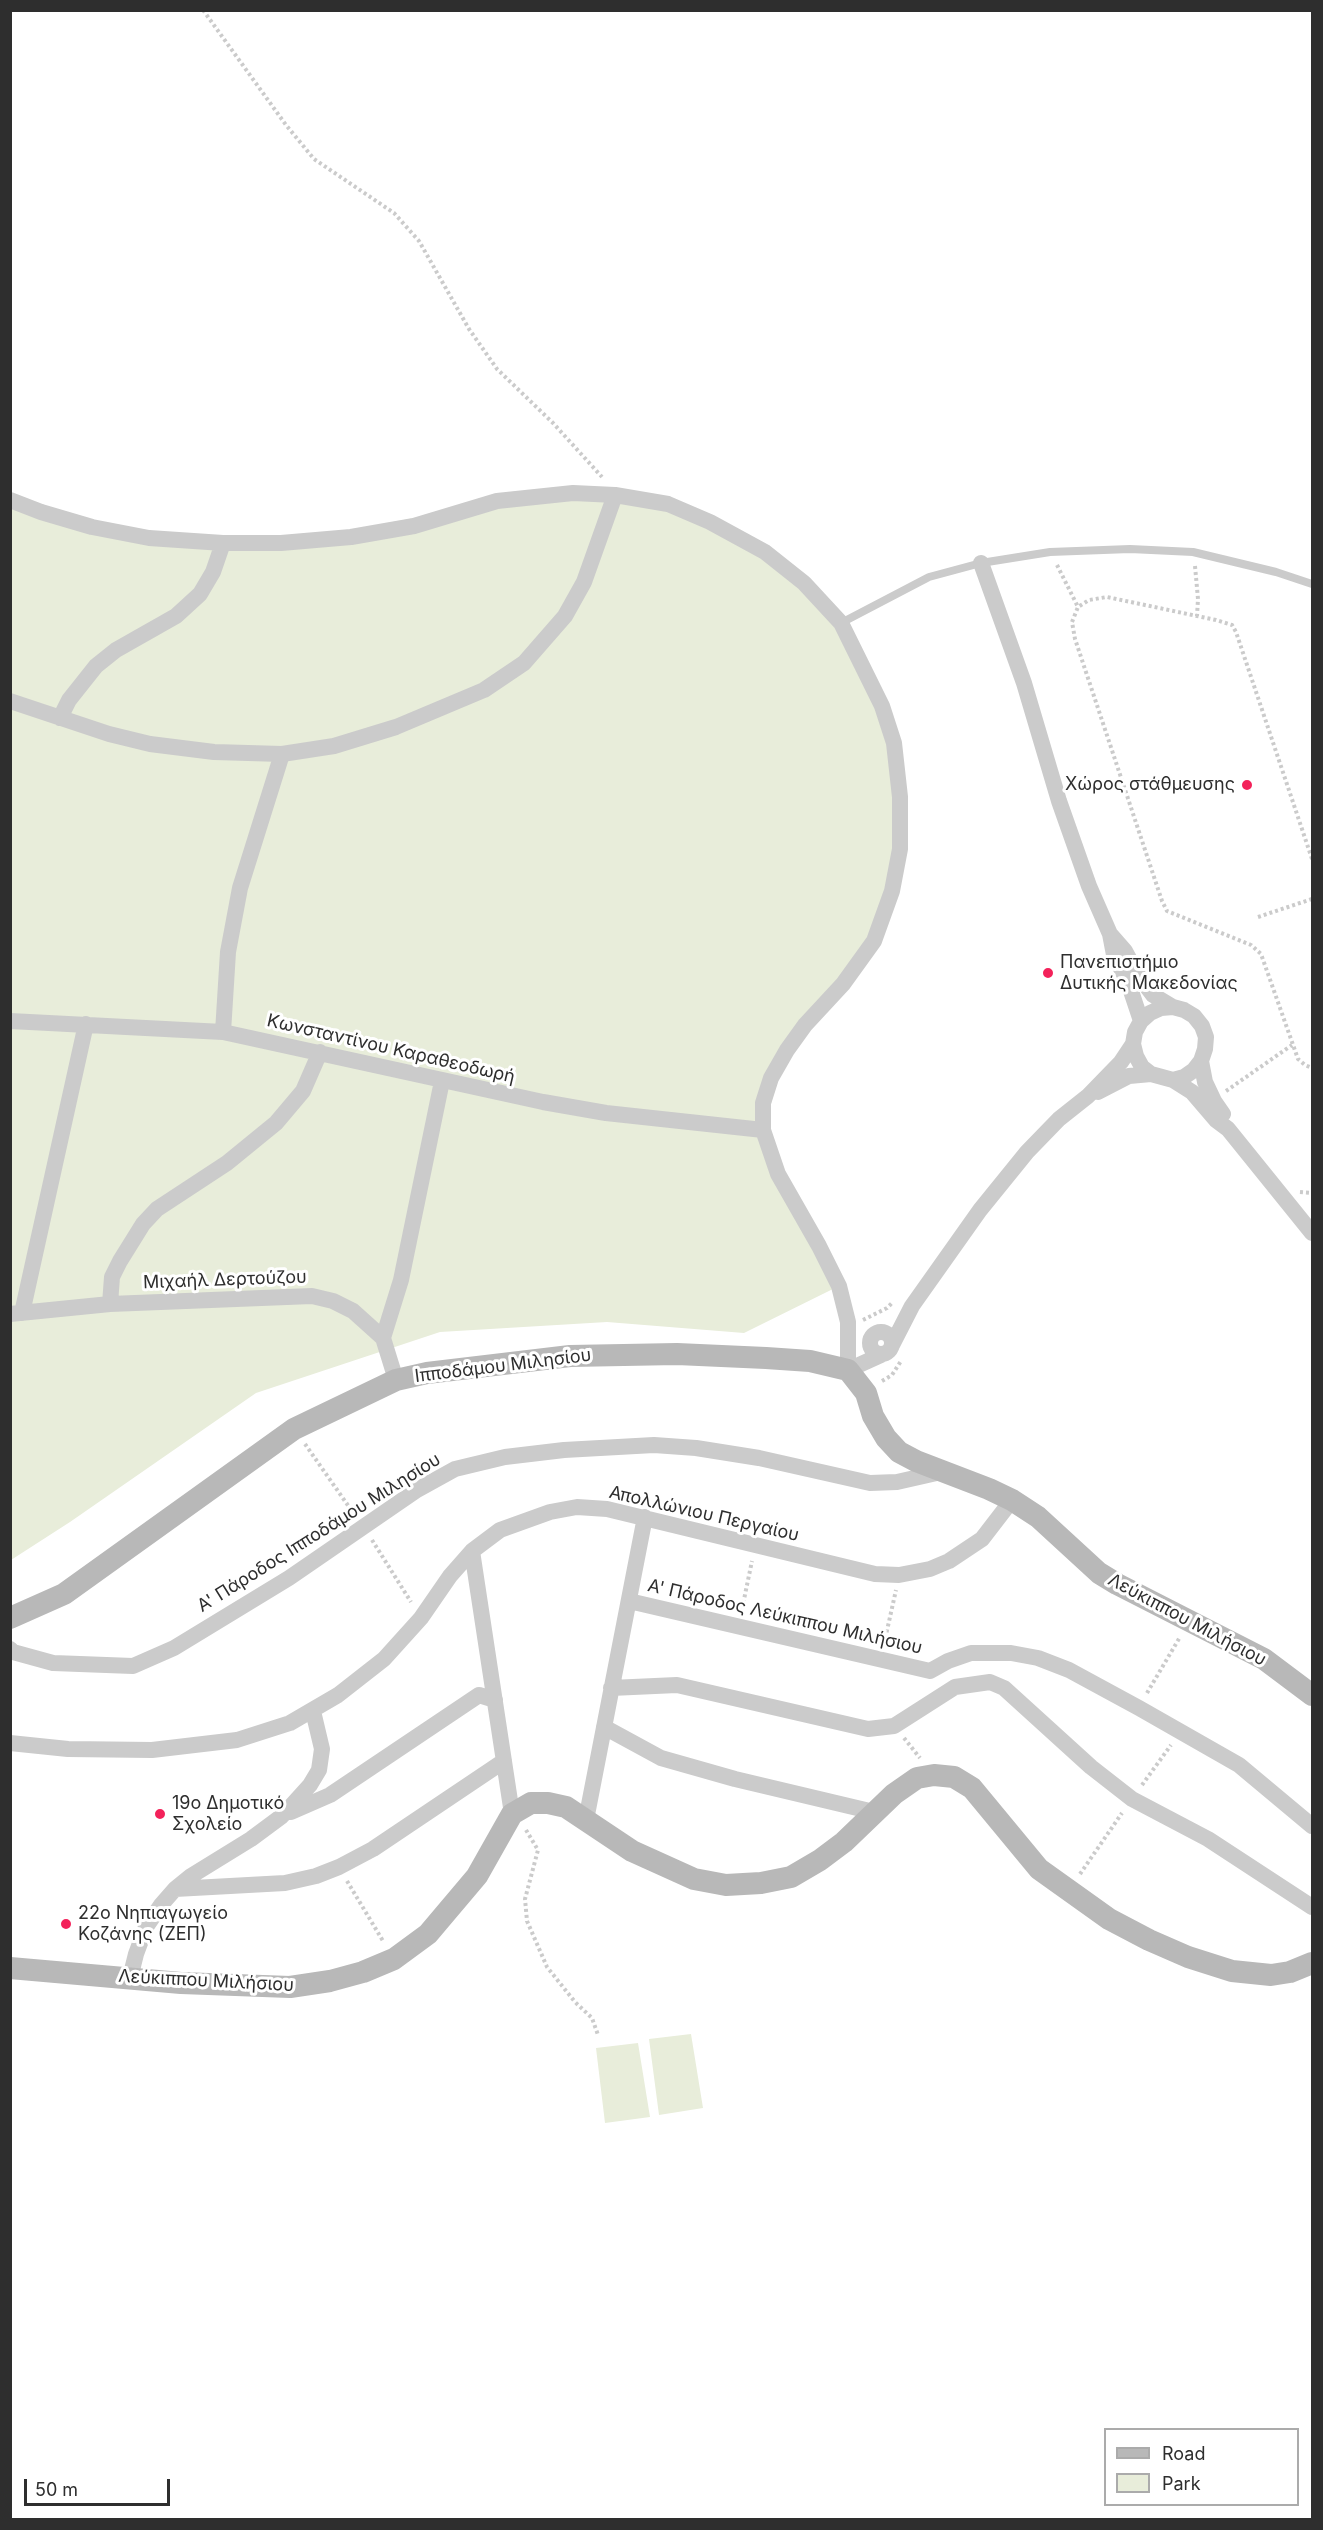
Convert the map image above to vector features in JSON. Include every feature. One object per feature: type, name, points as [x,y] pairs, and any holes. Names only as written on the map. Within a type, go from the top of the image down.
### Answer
[{"type":"street","points":[[10,500],[92,527],[149,538],[223,543],[281,543],[351,537],[414,526],[497,501],[531,496],[573,493],[615,495],[668,504],[738,536],[765,552],[804,583],[841,623],[882,706],[894,743],[900,797],[900,849],[892,891],[874,941],[843,984],[805,1025],[787,1050],[771,1078],[763,1103],[763,1130],[778,1174],[839,1286],[848,1322],[848,1370]]},
{"type":"street","points":[[10,701],[109,734],[150,744],[214,752],[282,754],[334,746],[396,727],[484,690],[524,663],[565,616],[584,582],[615,495]]},
{"type":"street","points":[[60,718],[69,700],[96,666],[116,650],[176,616],[200,594],[213,572],[223,543]]},
{"type":"street","points":[[981,563],[1024,683],[1059,801],[1089,886],[1110,934],[1114,955],[1128,982],[1141,1021]]},
{"type":"street","points":[[223,1032],[228,951],[240,888],[282,754]]},
{"type":"street","points":[[1110,934],[1125,951],[1138,975],[1153,995],[1194,1016],[1202,1026],[1206,1043],[1202,1061],[1205,1082],[1224,1115],[1228,1129]]},
{"type":"street","points":[[1151,1074],[1142,1067],[1136,1056],[1133,1044],[1135,1032],[1141,1021],[1150,1013],[1161,1008],[1173,1007]]},
{"type":"street","name":"Κωνσταντίνου Καραθεοδωρή","points":[[10,1021],[223,1032],[442,1081],[606,1113],[763,1130]]},
{"type":"street","points":[[16,1313],[86,1024]]},
{"type":"street","points":[[848,1370],[886,1345],[980,1210],[1027,1152],[1059,1119],[1088,1096],[1121,1062],[1133,1044]]},
{"type":"street","points":[[110,1304],[112,1277],[144,1224],[157,1209],[227,1163],[276,1123],[303,1091],[320,1052]]},
{"type":"street","points":[[1173,1080],[1184,1077],[1202,1061]]},
{"type":"street","points":[[1088,1096],[1129,1076],[1151,1074],[1173,1080],[1192,1092],[1216,1120],[1228,1129],[1312,1233]]},
{"type":"street","points":[[396,1380],[383,1338],[401,1280],[442,1081]]},
{"type":"street","name":"Μιχαήλ Δερτούζου","points":[[16,1313],[110,1304],[312,1296],[333,1301],[353,1311],[383,1338]]},
{"type":"street","name":"Ιπποδάμου Μιλησίου","points":[[10,1618],[64,1594],[294,1429],[396,1380],[427,1373],[516,1361],[622,1354],[677,1354],[810,1361],[848,1370]]},
{"type":"street","name":"Λεύκιππου Μιλήσιου","points":[[848,1370],[866,1393],[873,1416],[886,1438],[899,1452],[941,1472],[1012,1500],[1038,1517],[1099,1573],[1264,1659],[1312,1695]]},
{"type":"street","name":"Α' Πάροδος Ιπποδάμου Μιλησίου","points":[[10,1649],[13,1652],[53,1664],[133,1666],[174,1648],[289,1578],[417,1490],[455,1469],[505,1457],[564,1450],[654,1445],[696,1448],[759,1458],[870,1483],[897,1482],[941,1472]]},
{"type":"street","name":"Απολλώνιου Περγαίου","points":[[10,1743],[100,1751],[184,1747],[237,1740],[272,1730],[313,1711],[360,1680],[384,1659],[421,1617],[450,1576],[472,1551],[500,1530],[550,1512],[576,1507],[607,1509],[875,1574],[899,1575],[939,1565],[982,1539],[1012,1500]]},
{"type":"street","points":[[586,1820],[645,1517]]},
{"type":"street","points":[[472,1551],[512,1815],[531,1803],[548,1803],[566,1807],[632,1851],[694,1879],[726,1885],[761,1883],[791,1877],[820,1860],[917,1778],[934,1775],[954,1777],[972,1788],[1039,1869],[1068,1892],[1109,1919],[1149,1940],[1188,1957],[1232,1971],[1271,1975],[1290,1972],[1312,1963]]},
{"type":"street","name":"Α' Πάροδος Λεύκιππου Μιλήσιου","points":[[629,1601],[930,1671],[948,1661],[971,1653],[1011,1653],[1038,1658],[1068,1670],[1239,1765],[1312,1826]]},
{"type":"street","points":[[611,1688],[677,1685],[868,1729],[894,1726],[955,1687],[990,1682],[1004,1688],[1090,1767],[1132,1799],[1208,1839],[1312,1907]]},
{"type":"street","points":[[282,1816],[330,1795],[479,1695],[495,1700]]},
{"type":"street","points":[[130,1978],[146,1927],[175,1889],[191,1875],[251,1839],[282,1816],[310,1785],[319,1770],[322,1749],[313,1711]]},
{"type":"street","points":[[604,1727],[661,1758],[735,1779],[874,1812]]},
{"type":"street","points":[[175,1889],[285,1883],[316,1876],[373,1849],[504,1761]]},
{"type":"street","name":"Λεύκιππου Μιλήσιου","points":[[10,1968],[181,1983],[290,1987],[330,1981],[363,1972],[394,1959],[428,1934],[477,1876],[512,1815]]},
{"type":"lane","points":[[841,623],[929,577],[981,563],[1050,552],[1130,549],[1193,552],[1276,572],[1312,584]]},
{"type":"path","points":[[203,10],[286,125],[314,159],[394,213],[419,241],[469,329],[497,369],[599,472],[615,495]]},
{"type":"path","points":[[1050,552],[1078,607]]},
{"type":"path","points":[[1193,552],[1198,599],[1197,616]]},
{"type":"path","points":[[1312,859],[1232,625],[1107,597],[1089,600],[1078,607],[1072,621],[1075,639],[1162,901],[1167,910],[1251,945],[1261,954],[1298,1059],[1312,1068]]},
{"type":"path","points":[[1258,917],[1312,899]]},
{"type":"path","points":[[1214,1101],[1292,1045]]},
{"type":"path","points":[[1294,1188],[1300,1192],[1312,1193]]},
{"type":"path","points":[[866,1393],[892,1375],[886,1345]]},
{"type":"path","points":[[739,1626],[756,1545]]},
{"type":"path","points":[[881,1659],[899,1575]]},
{"type":"path","points":[[1139,1708],[1189,1621]]},
{"type":"path","points":[[894,1726],[934,1775]]},
{"type":"path","points":[[1068,1892],[1180,1732]]},
{"type":"path","points":[[512,1815],[532,1837],[538,1850],[525,1899],[527,1921],[547,1967],[575,2002],[592,2018],[598,2035]]},
{"type":"path","points":[[339,1867],[394,1959]]},
{"type":"green space","points":[[531,496],[668,504],[738,536],[841,623],[882,706],[900,849],[874,941],[787,1050],[763,1130],[839,1286],[744,1333],[607,1322],[440,1332],[256,1393],[70,1522],[11,1560],[11,500],[92,527],[281,543]]},
{"type":"green space","points":[[691,2034],[703,2108],[659,2115],[649,2039]]},
{"type":"green space","points":[[638,2043],[650,2117],[605,2123],[596,2048]]},
{"type":"place","name":"Χώρος στάθμευσης","points":[[1247,785]]},
{"type":"place","name":"Πανεπιστήμιο Δυτικής Μακεδονίας","points":[[1048,973]]},
{"type":"place","name":"19ο Δημοτικό Σχολείο","points":[[160,1814]]},
{"type":"place","name":"22ο Νηπιαγωγείο Κοζάνης (ΖΕΠ)","points":[[66,1924]]}]
